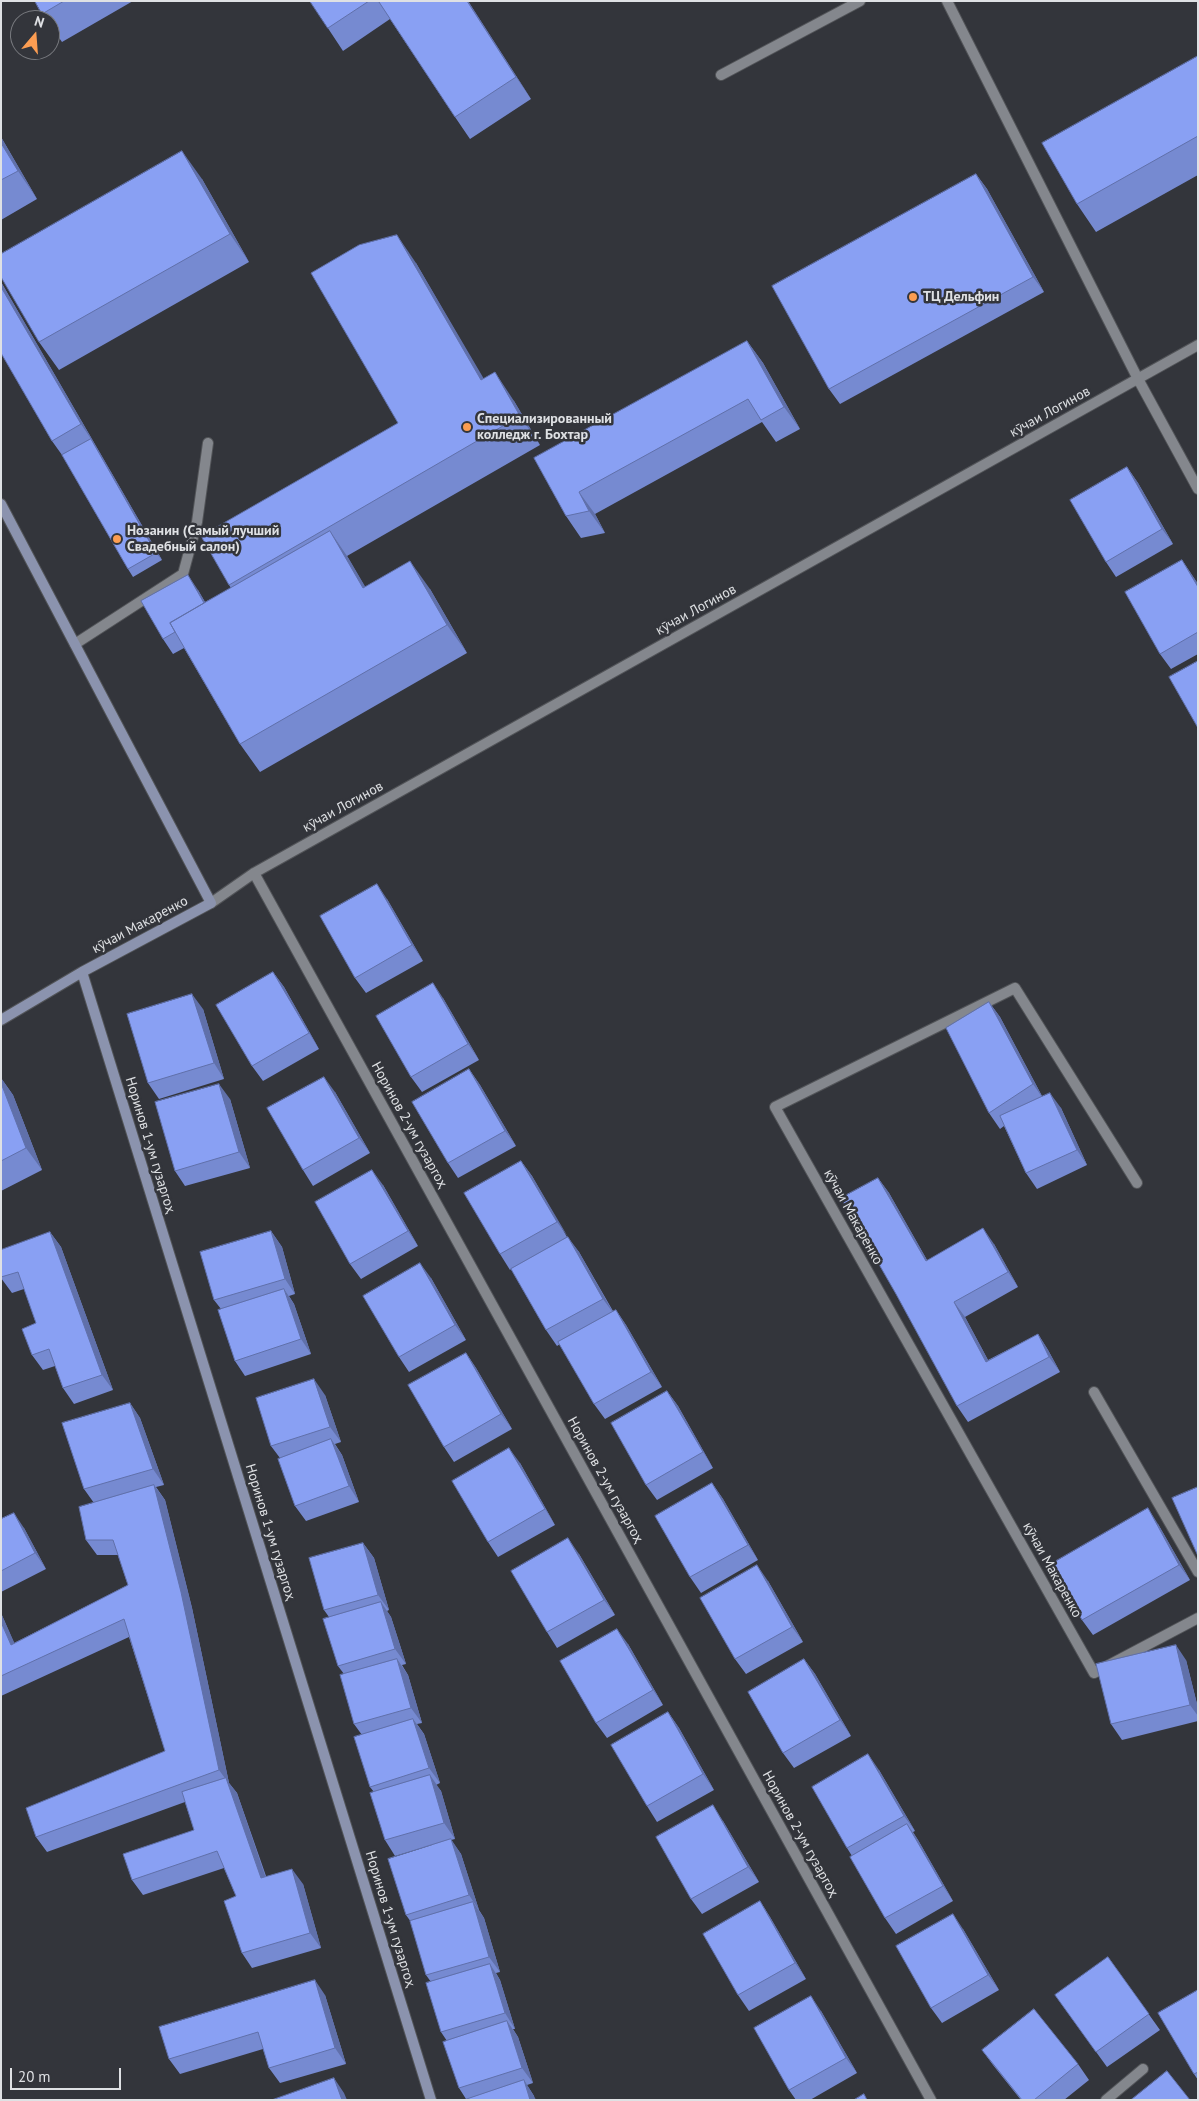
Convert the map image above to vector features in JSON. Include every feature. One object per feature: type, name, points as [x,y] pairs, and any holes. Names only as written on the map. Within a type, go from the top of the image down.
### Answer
[{"type":"street","points":[[721,75],[860,1]]},
{"type":"street","points":[[947,1],[1138,379],[1198,489]]},
{"type":"street","name":"кӯчаи Логинов","points":[[211,903],[254,873],[1198,345]]},
{"type":"street","points":[[75,644],[182,574],[198,522],[208,443]]},
{"type":"street","points":[[1,504],[211,903]]},
{"type":"street","name":"Норинов 2-ум гузаргоҳ","points":[[254,873],[931,2100]]},
{"type":"street","name":"кӯчаи Макаренко","points":[[82,972],[211,903]]},
{"type":"street","points":[[1,1020],[82,972]]},
{"type":"street","name":"Норинов 1-ум гузаргоҳ","points":[[82,972],[431,2100]]},
{"type":"street","name":"кӯчаи Макаренко","points":[[1137,1183],[1015,988],[775,1107],[1094,1673],[1198,1618]]},
{"type":"street","points":[[1094,1392],[1198,1572]]},
{"type":"street","points":[[1106,2100],[1143,2069]]},
{"type":"building","points":[[35,1],[64,1],[49,10],[40,10]]},
{"type":"building","points":[[310,1],[369,1],[328,28]]},
{"type":"building","points":[[467,1],[516,77],[455,117],[379,2]]},
{"type":"building","points":[[1198,56],[1198,136],[1077,204],[1042,143]]},
{"type":"building","points":[[1,143],[18,171],[1,180]]},
{"type":"building","points":[[182,151],[230,234],[39,342],[1,277],[1,254]]},
{"type":"building","name":"ТЦ Дельфин","points":[[976,174],[1033,277],[829,389],[772,286]]},
{"type":"building","name":"Специализированный колледж г. Бохтар","points":[[397,235],[481,380],[495,372],[520,416],[229,585],[201,536],[398,423],[311,273],[359,245]]},
{"type":"building","points":[[1,287],[81,424],[52,441],[1,353]]},
{"type":"building","points":[[747,341],[784,407],[761,420],[748,399],[579,492],[589,511],[566,516],[534,458]]},
{"type":"building","points":[[91,439],[156,553],[128,569],[62,455]]},
{"type":"building","points":[[1127,467],[1162,529],[1106,562],[1070,500]]},
{"type":"building","points":[[330,531],[363,588],[410,561],[447,625],[240,744],[170,623]]},
{"type":"building","points":[[1182,560],[1198,587],[1198,632],[1160,654],[1125,592]]},
{"type":"building","points":[[188,575],[204,603],[170,623],[175,632],[163,639],[141,601]]},
{"type":"building","points":[[1198,661],[1198,728],[1169,677]]},
{"type":"building","points":[[377,884],[412,945],[355,978],[320,916]]},
{"type":"building","points":[[273,972],[309,1033],[252,1066],[216,1005]]},
{"type":"building","points":[[433,983],[468,1044],[411,1077],[376,1016]]},
{"type":"building","points":[[192,994],[214,1063],[148,1083],[127,1014]]},
{"type":"building","points":[[989,1002],[1033,1084],[989,1113],[946,1028]]},
{"type":"building","points":[[469,1069],[505,1131],[448,1163],[412,1102]]},
{"type":"building","points":[[324,1077],[359,1138],[303,1170],[267,1108]]},
{"type":"building","points":[[1,1083],[26,1148],[1,1161]]},
{"type":"building","points":[[219,1084],[239,1152],[175,1171],[155,1102]]},
{"type":"building","points":[[1050,1093],[1077,1150],[1026,1173],[1000,1116]]},
{"type":"building","points":[[521,1161],[557,1222],[500,1254],[464,1193]]},
{"type":"building","points":[[372,1170],[408,1231],[350,1264],[315,1202]]},
{"type":"building","points":[[878,1178],[926,1261],[983,1228],[1008,1272],[954,1302],[986,1362],[1038,1334],[1049,1357],[957,1406],[841,1198]]},
{"type":"building","points":[[271,1231],[285,1279],[214,1300],[200,1252]]},
{"type":"building","points":[[50,1232],[102,1375],[63,1388],[49,1349],[32,1355],[22,1329],[36,1323],[18,1272],[1,1277],[1,1250]]},
{"type":"building","points":[[568,1237],[603,1299],[546,1330],[511,1269]]},
{"type":"building","points":[[420,1263],[455,1325],[399,1357],[363,1296]]},
{"type":"building","points":[[284,1289],[301,1339],[235,1361],[218,1310]]},
{"type":"building","points":[[616,1310],[651,1372],[594,1404],[558,1342]]},
{"type":"building","points":[[466,1353],[501,1414],[444,1447],[408,1385]]},
{"type":"building","points":[[314,1379],[330,1427],[271,1446],[256,1398]]},
{"type":"building","points":[[667,1391],[703,1452],[646,1485],[611,1423]]},
{"type":"building","points":[[130,1403],[153,1469],[84,1489],[62,1423]]},
{"type":"building","points":[[331,1439],[349,1486],[295,1506],[278,1459]]},
{"type":"building","points":[[509,1448],[545,1509],[488,1542],[452,1481]]},
{"type":"building","points":[[712,1483],[748,1545],[690,1577],[655,1516]]},
{"type":"building","points":[[154,1485],[181,1592],[219,1770],[36,1837],[26,1808],[165,1751],[124,1619],[1,1676],[1,1622],[11,1645],[128,1585],[113,1540],[86,1540],[79,1507]]},
{"type":"building","points":[[1198,1487],[1198,1556],[1172,1498]]},
{"type":"building","points":[[1148,1508],[1179,1565],[1082,1620],[1051,1564]]},
{"type":"building","points":[[14,1513],[35,1553],[1,1571],[1,1519]]},
{"type":"building","points":[[568,1538],[604,1600],[547,1632],[511,1571]]},
{"type":"building","points":[[363,1543],[378,1595],[324,1610],[309,1558]]},
{"type":"building","points":[[757,1565],[792,1627],[735,1659],[700,1598]]},
{"type":"building","points":[[381,1602],[395,1649],[338,1666],[323,1619]]},
{"type":"building","points":[[617,1629],[653,1690],[596,1723],[560,1661]]},
{"type":"building","points":[[1176,1645],[1190,1705],[1111,1724],[1096,1664]]},
{"type":"building","points":[[397,1659],[411,1708],[354,1724],[340,1675]]},
{"type":"building","points":[[804,1659],[840,1720],[783,1753],[748,1692]]},
{"type":"building","points":[[668,1712],[703,1774],[647,1806],[611,1745]]},
{"type":"building","points":[[413,1719],[429,1768],[370,1787],[354,1737]]},
{"type":"building","points":[[868,1754],[904,1816],[847,1848],[812,1787]]},
{"type":"building","points":[[430,1775],[444,1823],[385,1840],[370,1793]]},
{"type":"building","points":[[226,1778],[261,1878],[292,1869],[310,1933],[242,1953],[224,1901],[236,1896],[217,1851],[132,1880],[123,1854],[194,1830],[182,1792]]},
{"type":"building","points":[[713,1805],[748,1867],[691,1899],[656,1837]]},
{"type":"building","points":[[907,1824],[943,1886],[885,1918],[850,1857]]},
{"type":"building","points":[[451,1839],[469,1895],[406,1915],[388,1859]]},
{"type":"building","points":[[760,1901],[795,1963],[738,1995],[703,1934]]},
{"type":"building","points":[[473,1902],[489,1957],[426,1975],[410,1921]]},
{"type":"building","points":[[953,1914],[988,1975],[931,2008],[896,1946]]},
{"type":"building","points":[[1108,1957],[1149,2014],[1096,2052],[1055,1995]]},
{"type":"building","points":[[490,1964],[505,2013],[441,2032],[426,1983]]},
{"type":"building","points":[[315,1980],[335,2048],[269,2068],[258,2032],[169,2059],[159,2027]]},
{"type":"building","points":[[1198,1990],[1198,2072],[1194,2074],[1158,2013]]},
{"type":"building","points":[[811,1996],[846,2058],[789,2090],[754,2028]]},
{"type":"building","points":[[1034,2009],[1078,2064],[1034,2100],[1022,2100],[982,2050]]},
{"type":"building","points":[[507,2021],[522,2068],[459,2088],[443,2042]]},
{"type":"building","points":[[1167,2071],[1190,2100],[1131,2100]]},
{"type":"building","points":[[334,2078],[342,2100],[272,2100]]},
{"type":"building","points":[[524,2080],[530,2100],[464,2100]]},
{"type":"building","points":[[864,2094],[867,2100],[854,2100]]},
{"type":"place","name":"ТЦ Дельфин","points":[[913,297]]},
{"type":"place","name":"Специализированный колледж г. Бохтар","points":[[467,427]]},
{"type":"place","name":"Нозанин (Самый лучший Свадебный салон)","points":[[117,539]]}]
